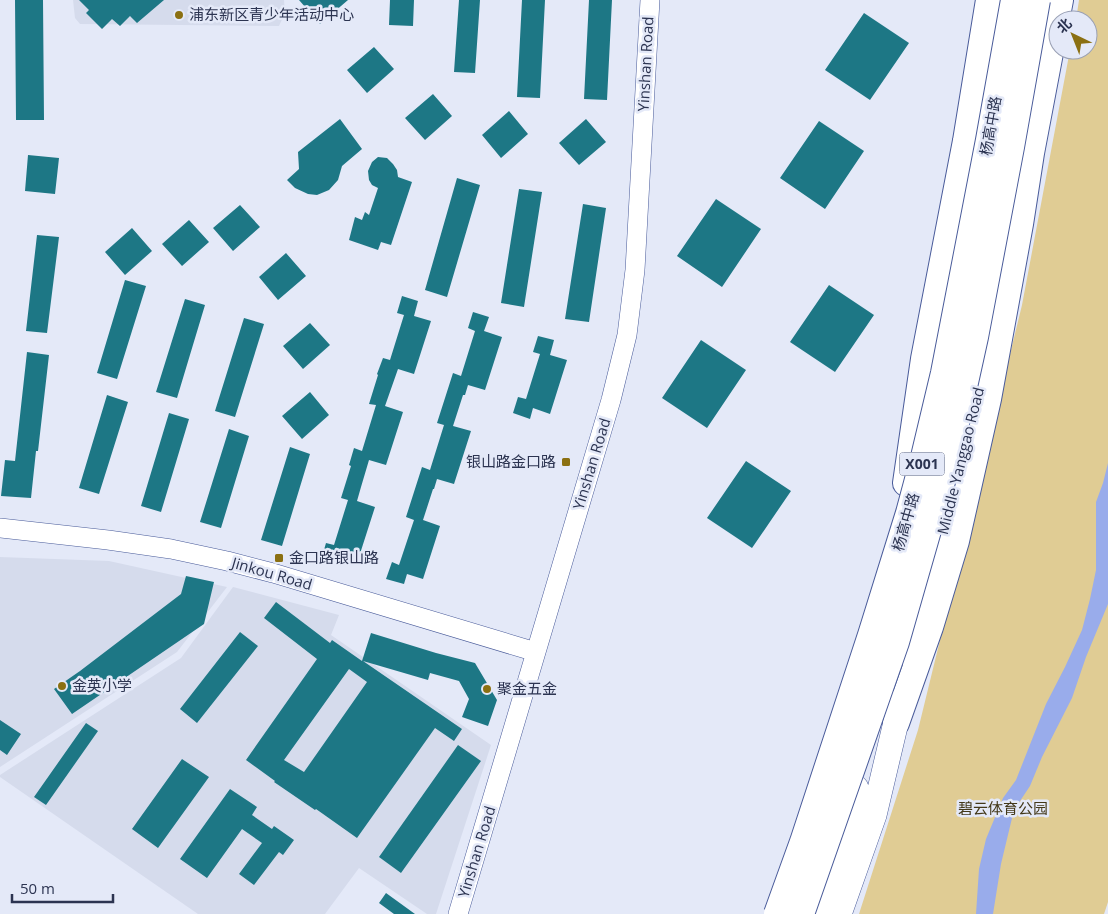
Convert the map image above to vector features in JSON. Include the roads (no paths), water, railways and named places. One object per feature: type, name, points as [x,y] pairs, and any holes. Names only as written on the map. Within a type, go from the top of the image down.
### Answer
[{"type":"highway","points":[[906,483],[924,359],[966,141],[989,0]]},
{"type":"highway","name":"杨高中路","points":[[777,914],[872,635],[922,466],[944,373],[1014,0]]},
{"type":"highway","name":"杨高中路","points":[[801,914],[896,642],[947,464],[976,328],[1037,0]]},
{"type":"highway","points":[[896,723],[930,627],[956,541],[988,399],[1060,0]]},
{"type":"main road","name":"X001","points":[[766,914],[795,832],[893,534],[926,414],[1002,0]]},
{"type":"main road","name":"Middle Yanggao Road","points":[[838,914],[874,815],[919,615],[952,505],[977,401],[1048,0]]},
{"type":"main road","name":"X001","points":[[817,914],[843,838],[868,741],[888,624],[893,534]]},
{"type":"street","name":"Yinshan Road","points":[[458,914],[611,400],[627,335],[635,270],[650,0]]},
{"type":"street","name":"Jinkou Road","points":[[0,528],[171,548],[282,576],[536,652]]},
{"type":"water","points":[[1108,463],[1108,604],[1086,657],[1072,698],[1042,757],[1030,786],[1013,814],[1001,864],[993,914],[976,914],[979,869],[986,839],[1003,798],[1016,780],[1046,704],[1082,630],[1096,570],[1096,502]]},
{"type":"place","name":"浦东新区青少年活动中心","points":[[179,15]]},
{"type":"place","name":"银山路金口路","points":[[566,462]]},
{"type":"place","name":"金口路银山路","points":[[279,558]]},
{"type":"place","name":"金英小学","points":[[62,686]]},
{"type":"place","name":"聚金五金","points":[[487,689]]},
{"type":"park label","name":"碧云体育公园","points":[[1003,809]]}]
